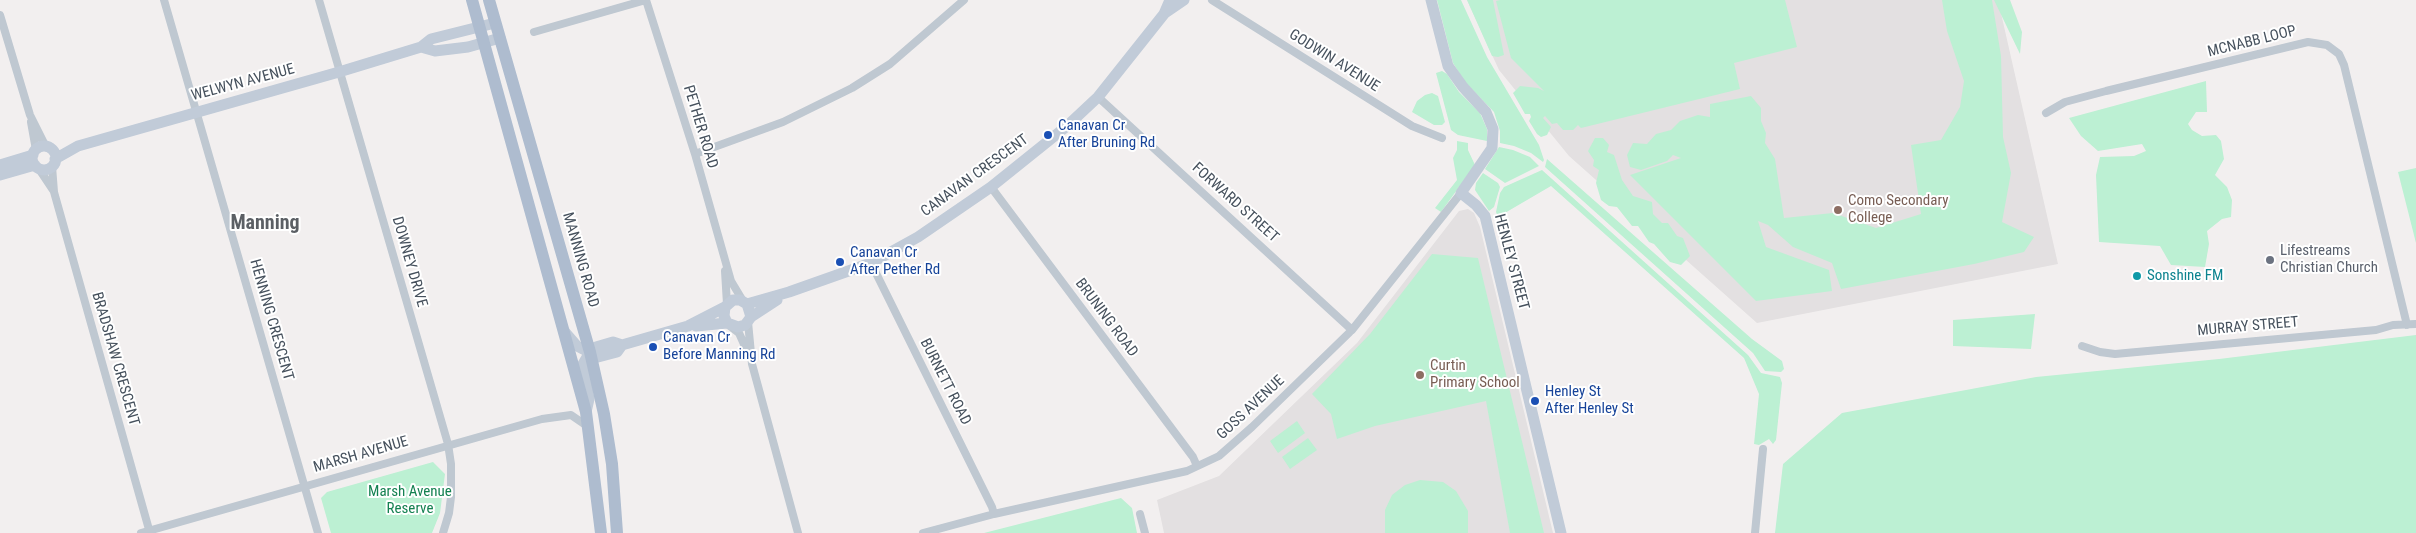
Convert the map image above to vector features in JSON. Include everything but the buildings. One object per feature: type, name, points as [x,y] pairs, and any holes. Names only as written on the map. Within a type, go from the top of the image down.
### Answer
[{"type":"main road","points":[[472,0],[586,412],[601,533]]},
{"type":"main road","name":"MANNING ROAD","points":[[489,0],[590,352],[604,414],[612,464],[617,533]]},
{"type":"street","name":"HENNING CRESCENT","points":[[164,0],[198,111],[318,533]]},
{"type":"street","name":"DOWNEY DRIVE","points":[[319,0],[448,444],[451,464],[451,497],[449,513],[443,533]]},
{"type":"street","points":[[534,32],[646,0]]},
{"type":"street","name":"PETHER ROAD","points":[[646,0],[695,154],[731,281],[745,303]]},
{"type":"street","points":[[695,154],[783,122],[852,88],[890,64],[964,0]]},
{"type":"street","name":"CANAVAN CRESCENT","points":[[590,352],[596,347],[613,342],[622,345],[688,326],[726,306],[733,300],[745,303],[789,292],[870,262],[918,236],[992,187],[1067,126],[1098,97],[1164,14],[1170,0]]},
{"type":"street","name":"CANAVAN CRESCENT","points":[[1164,14],[1184,0]]},
{"type":"street","name":"GODWIN AVENUE","points":[[1204,0],[1213,1],[1412,126],[1442,138]]},
{"type":"street","points":[[1431,0],[1448,66],[1462,87],[1486,112],[1493,129],[1492,148],[1461,193]]},
{"type":"street","name":"BRADSHAW CRESCENT","points":[[0,15],[54,192]]},
{"type":"street","name":"WELWYN AVENUE","points":[[0,165],[43,157],[339,72],[421,47],[431,39],[496,23]]},
{"type":"street","name":"WELWYN AVENUE","points":[[421,47],[435,51],[484,43],[500,38]]},
{"type":"street","name":"MCNABB LOOP","points":[[2046,113],[2066,102],[2106,91],[2308,42],[2327,45],[2338,54],[2344,64],[2407,325]]},
{"type":"street","name":"FORWARD STREET","points":[[1098,97],[1352,330]]},
{"type":"street","name":"WELWYN AVENUE","points":[[0,175],[43,157]]},
{"type":"street","name":"BRADSHAW CRESCENT","points":[[43,157],[150,532]]},
{"type":"street","name":"BRUNING ROAD","points":[[992,187],[1197,466]]},
{"type":"street","name":"GOSS AVENUE","points":[[923,533],[994,514],[1128,486],[1197,466],[1219,456],[1236,442],[1352,330],[1461,193]]},
{"type":"street","name":"HENLEY STREET","points":[[1461,193],[1476,205],[1485,216],[1561,533]]},
{"type":"street","name":"PETHER ROAD","points":[[725,262],[726,306]]},
{"type":"street","name":"BURNETT ROAD","points":[[870,262],[994,514]]},
{"type":"street","name":"CANAVAN CRESCENT","points":[[688,326],[728,324],[738,327],[789,292]]},
{"type":"street","points":[[745,303],[749,320],[752,364]]},
{"type":"street","points":[[726,306],[724,316],[728,324],[739,333],[752,364],[798,533]]},
{"type":"street","name":"MURRAY STREET","points":[[2082,346],[2100,352],[2115,354],[2376,330],[2393,324],[2416,324]]},
{"type":"street","points":[[564,331],[578,346],[590,352],[583,364],[589,399],[586,412]]},
{"type":"street","name":"MARSH AVENUE","points":[[141,533],[150,532],[448,444],[542,419],[571,415],[587,426]]},
{"type":"street","points":[[1755,533],[1763,449]]},
{"type":"street","points":[[1140,514],[1145,533]]},
{"type":"shaded area","name":"Como Secondary College","points":[[1467,0],[1998,0],[2058,264],[1757,323],[1569,156],[1499,70]]},
{"type":"shaded area","name":"Curtin Primary School","points":[[1468,209],[1474,213],[1480,227],[1553,533],[1164,533],[1157,500],[1219,476],[1357,343],[1459,211]]},
{"type":"green space","points":[[1437,0],[1461,0],[1487,57],[1539,145],[1543,162],[1531,153],[1500,143],[1500,131],[1494,112],[1465,82],[1453,63]]},
{"type":"green space","points":[[1467,0],[1493,0],[1504,55],[1492,56]]},
{"type":"green space","points":[[1785,0],[1797,47],[1734,63],[1740,89],[1581,128],[1578,125],[1573,130],[1563,130],[1557,123],[1552,124],[1545,116],[1543,118],[1551,127],[1547,135],[1541,137],[1529,121],[1530,114],[1525,114],[1513,93],[1520,86],[1538,88],[1544,91],[1511,58],[1496,1]]},
{"type":"green space","points":[[1942,0],[1992,0],[2001,56],[2003,137],[2011,173],[2002,222],[2034,237],[2024,252],[1974,264],[1841,289],[1832,263],[1793,247],[1768,225],[1758,221],[1766,247],[1829,270],[1832,291],[1756,301],[1630,175],[1681,158],[1673,155],[1667,161],[1641,170],[1630,167],[1627,155],[1633,143],[1647,144],[1656,134],[1671,130],[1680,121],[1698,115],[1710,117],[1710,104],[1751,96],[1761,108],[1761,121],[1766,133],[1765,143],[1775,159],[1784,218],[1833,213],[1876,228],[1921,214],[1911,145],[1941,140],[1960,107],[1964,81],[1947,31]]},
{"type":"green space","points":[[1994,0],[2010,0],[2022,32],[2020,54]]},
{"type":"green space","points":[[1442,71],[1447,74],[1459,92],[1480,113],[1487,129],[1487,141],[1458,135],[1451,130],[1436,73]]},
{"type":"green space","points":[[2206,81],[2207,112],[2196,112],[2188,124],[2192,130],[2202,136],[2216,135],[2221,141],[2224,159],[2215,175],[2227,187],[2232,200],[2231,217],[2222,219],[2207,231],[2209,244],[2205,267],[2171,265],[2160,246],[2099,242],[2096,175],[2100,157],[2134,156],[2146,151],[2142,144],[2098,151],[2081,136],[2069,118]]},
{"type":"green space","points":[[1432,93],[1438,96],[1445,122],[1442,125],[1434,125],[1412,112],[1417,101],[1425,95]]},
{"type":"green space","points":[[1595,138],[1603,138],[1609,145],[1607,152],[1614,155],[1622,180],[1633,196],[1652,202],[1653,214],[1662,223],[1668,223],[1677,236],[1683,238],[1690,256],[1681,265],[1670,262],[1654,244],[1649,242],[1638,226],[1632,226],[1617,207],[1609,206],[1601,200],[1596,183],[1599,170],[1593,166],[1594,160],[1588,151]]},
{"type":"green space","points":[[1457,141],[1468,143],[1468,150],[1475,165],[1441,212],[1435,208],[1457,180],[1453,158],[1457,150]]},
{"type":"green space","points":[[1499,147],[1530,157],[1539,166],[1505,183],[1485,169]]},
{"type":"green space","points":[[1547,159],[1752,339],[1782,361],[1784,369],[1781,372],[1765,371],[1753,353],[1545,167]]},
{"type":"green space","points":[[2416,168],[2416,243],[2398,172]]},
{"type":"green space","points":[[1542,170],[1748,355],[1761,373],[1780,377],[1782,383],[1776,440],[1773,444],[1769,439],[1759,445],[1754,444],[1759,394],[1744,358],[1551,186],[1498,217],[1496,212],[1500,193],[1504,187]]},
{"type":"green space","points":[[1483,173],[1498,183],[1500,187],[1494,207],[1489,211],[1475,190],[1476,183]]},
{"type":"green space","points":[[1432,254],[1478,258],[1544,533],[1510,533],[1486,401],[1375,426],[1337,439],[1331,414],[1312,394],[1370,334]]},
{"type":"green space","points":[[2035,314],[2031,349],[1953,346],[1953,320]]},
{"type":"green space","points":[[2416,335],[2416,533],[1775,533],[1783,464],[1842,413],[2036,377],[2219,359]]},
{"type":"green space","points":[[1297,421],[1305,433],[1278,453],[1270,441]]},
{"type":"green space","points":[[1308,438],[1317,450],[1290,469],[1282,457]]},
{"type":"green space","name":"Marsh Avenue Reserve","points":[[433,462],[445,474],[440,513],[432,533],[331,533],[321,498],[327,492]]},
{"type":"green space","points":[[1420,480],[1443,482],[1456,491],[1468,511],[1468,533],[1385,533],[1385,510],[1392,495],[1405,485]]},
{"type":"green space","points":[[1121,498],[1132,508],[1137,533],[984,533]]},
{"type":"place","name":"Canavan Cr After Bruning Rd","points":[[1048,135]]},
{"type":"place","name":"Como Secondary College","points":[[1838,210]]},
{"type":"place","name":"Lifestreams Christian Church","points":[[2270,260]]},
{"type":"place","name":"Canavan Cr After Pether Rd","points":[[840,262]]},
{"type":"place","name":"Sonshine FM","points":[[2137,276]]},
{"type":"place","name":"Canavan Cr Before Manning Rd","points":[[653,347]]},
{"type":"place","name":"Curtin Primary School","points":[[1420,375]]},
{"type":"place","name":"Henley St After Henley St","points":[[1535,401]]},
{"type":"district","name":"Manning","points":[[265,224]]}]
